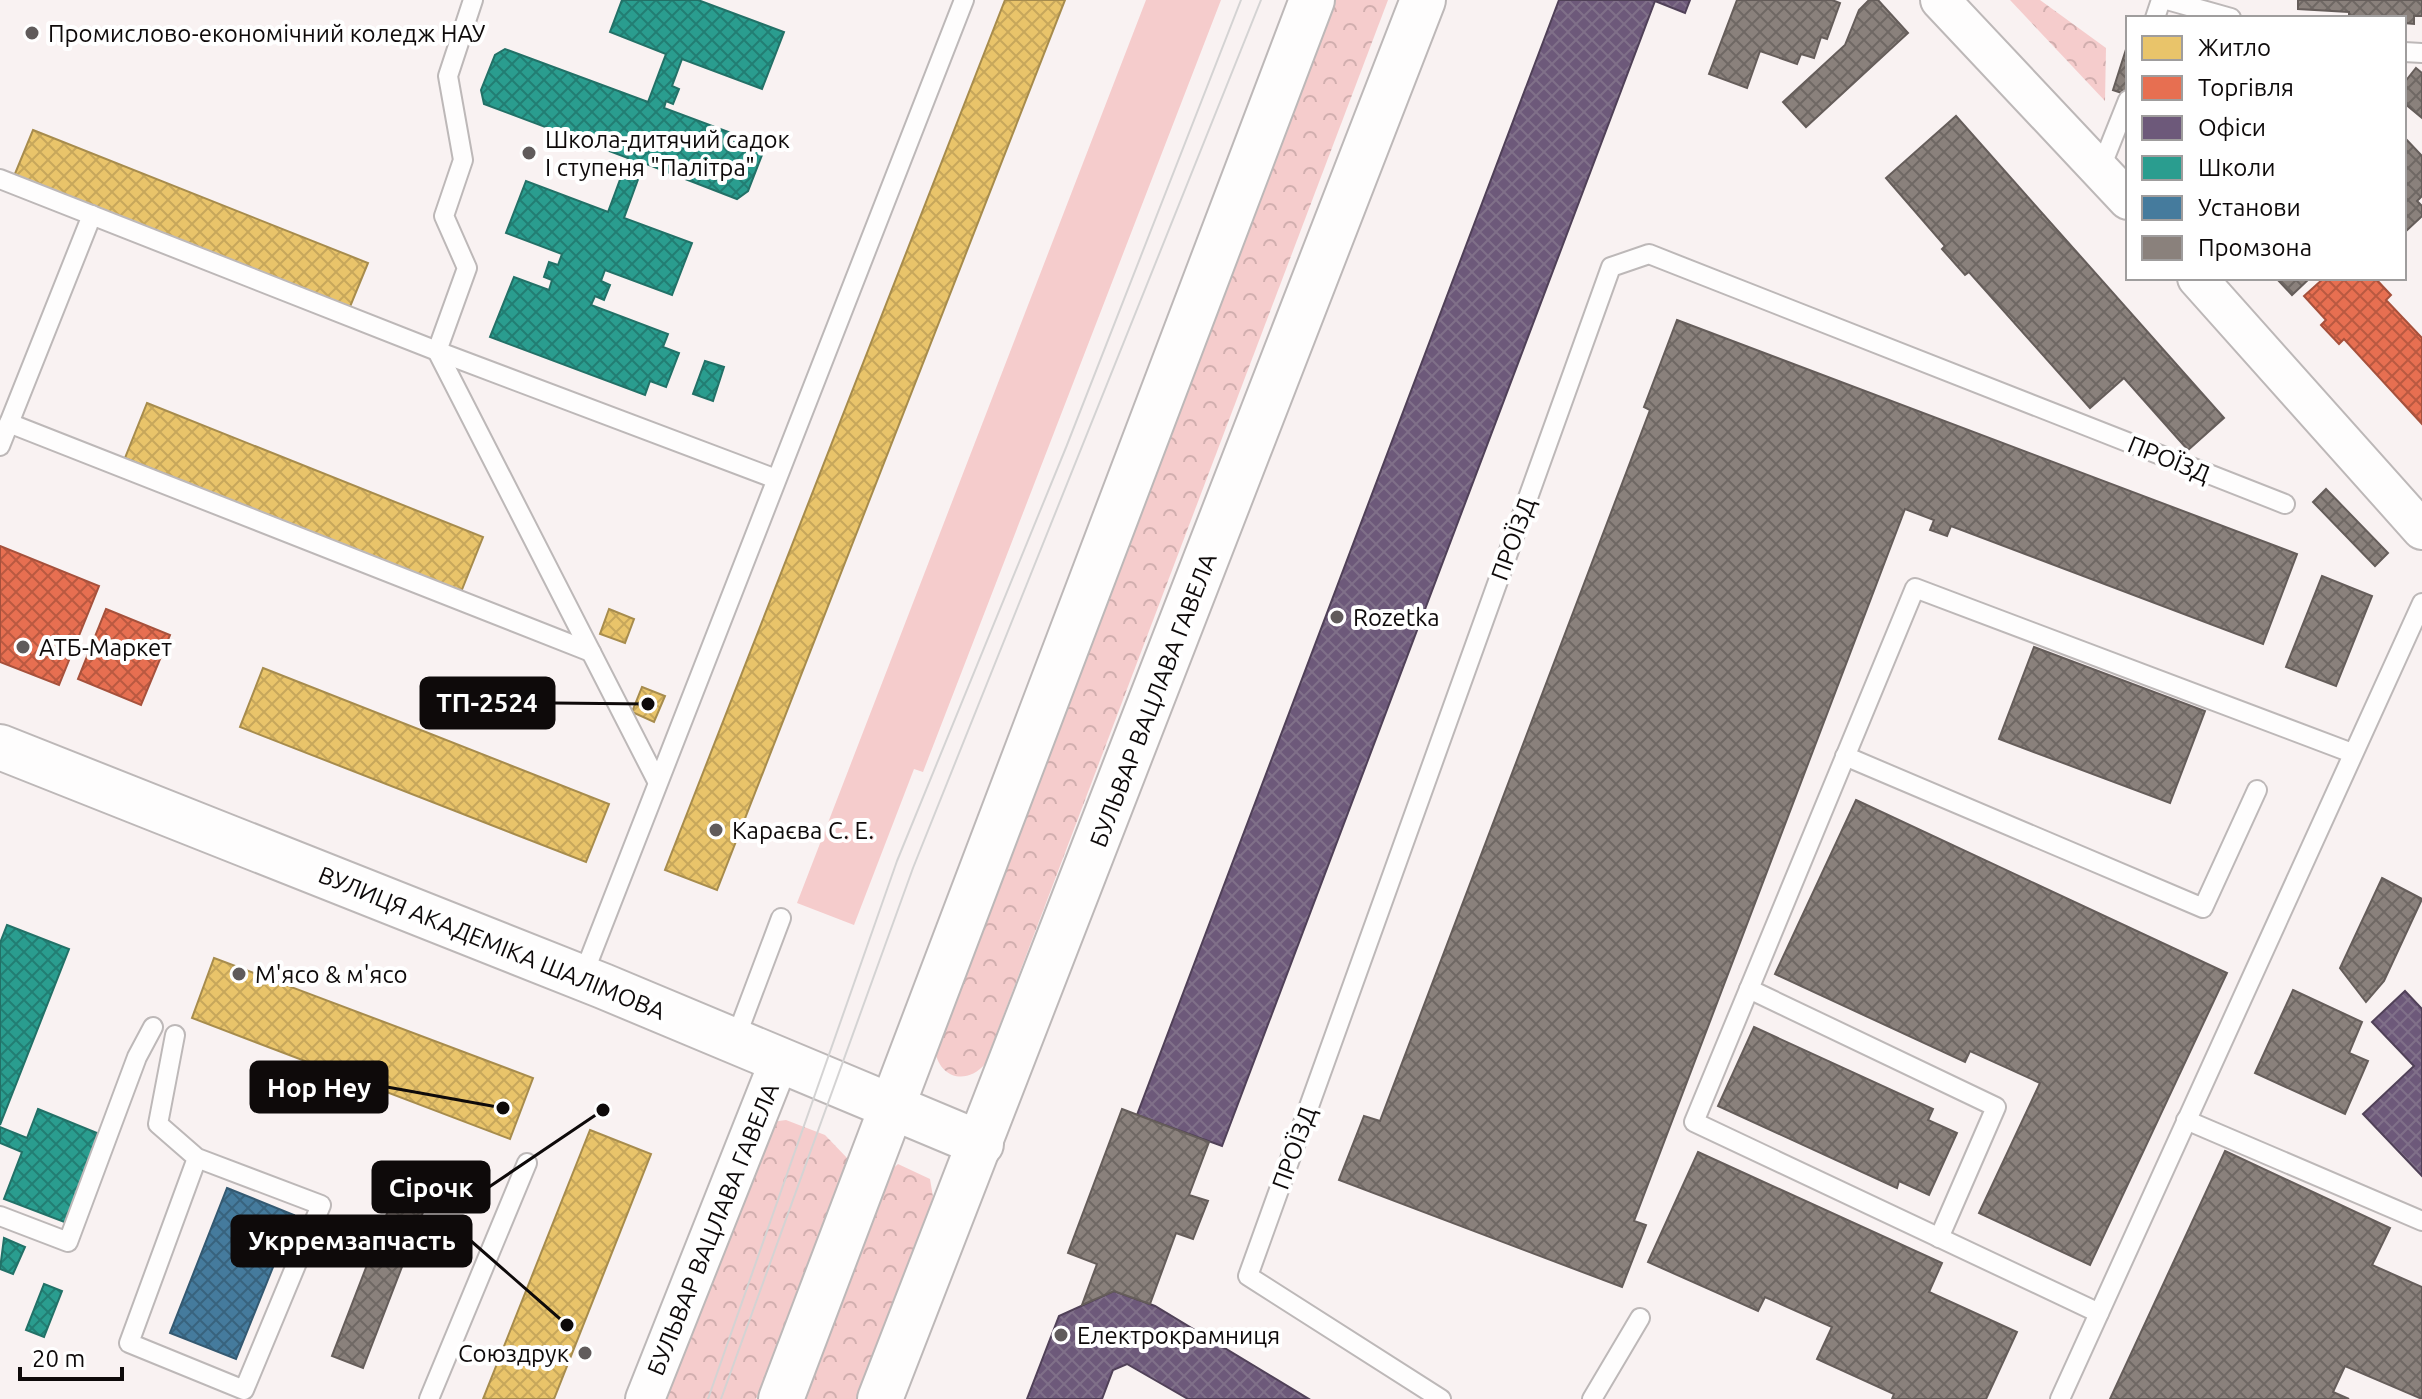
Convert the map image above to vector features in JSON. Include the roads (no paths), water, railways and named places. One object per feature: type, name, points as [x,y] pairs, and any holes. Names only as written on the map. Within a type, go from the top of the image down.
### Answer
[{"type":"main road","points":[[781,1399],[890,1105],[1312,0]]},
{"type":"main road","name":"БУЛЬВАР ВАЦЛАВА ГАВЕЛА","points":[[880,1399],[1423,0]]},
{"type":"main road","name":"ВУЛИЦЯ АКАДЕМІКА ШАЛІМОВА","points":[[0,747],[582,978],[981,1144]]},
{"type":"street","points":[[1940,0],[2126,198]]},
{"type":"street","points":[[2199,280],[2422,530]]},
{"type":"street","name":"БУЛЬВАР ВАЦЛАВА ГАВЕЛА","points":[[645,1399],[780,1059]]},
{"type":"lane","points":[[473,0],[448,76],[463,160],[444,216],[467,268],[437,351],[657,781]]},
{"type":"lane","points":[[582,978],[964,0]]},
{"type":"lane","points":[[2167,0],[2224,16]]},
{"type":"lane","points":[[2100,170],[2126,105]]},
{"type":"lane","points":[[0,179],[437,351],[776,479]]},
{"type":"lane","points":[[0,446],[92,215]]},
{"type":"lane","name":"ПРОЇЗД","points":[[1441,1399],[1248,1276],[1611,267],[1649,254],[2285,504]]},
{"type":"lane","points":[[9,423],[591,652]]},
{"type":"lane","points":[[2099,1313],[1694,1122],[1915,588],[2352,753]]},
{"type":"lane","points":[[2060,1399],[2422,603]]},
{"type":"lane","points":[[1845,756],[2203,908],[2257,790]]},
{"type":"lane","points":[[735,1040],[781,918]]},
{"type":"lane","points":[[1749,989],[1996,1107],[1939,1238]]},
{"type":"lane","points":[[0,1216],[68,1242],[137,1057],[153,1027]]},
{"type":"lane","points":[[175,1035],[158,1124],[197,1158],[321,1205],[244,1390],[129,1343],[197,1158]]},
{"type":"lane","points":[[2186,1120],[2422,1221]]},
{"type":"lane","points":[[429,1399],[527,1163]]},
{"type":"lane","points":[[1592,1399],[1640,1318]]},
{"type":"tram line","points":[[708,1399],[897,861],[1067,445],[1241,0]]},
{"type":"tram line","points":[[721,1399],[913,868],[1261,0]]},
{"type":"place","name":"Промислово-економічний коледж НАУ","points":[[32,33]]},
{"type":"place","name":"Школа-дитячий садок І ступеня \"Палітра\"","points":[[529,153]]},
{"type":"place","name":"Rozetka","points":[[1337,617]]},
{"type":"place","name":"АТБ-Маркет","points":[[23,647]]},
{"type":"place","name":"ТП-2524","points":[[648,704]]},
{"type":"place","name":"Караєва С. Е.","points":[[716,830]]},
{"type":"place","name":"М'ясо & м'ясо","points":[[239,974]]},
{"type":"place","name":"Hop Hey","points":[[503,1108]]},
{"type":"place","name":"Сірочк","points":[[603,1110]]},
{"type":"place","name":"Укрремзапчасть","points":[[567,1325]]},
{"type":"place","name":"Електрокрамниця","points":[[1061,1335]]},
{"type":"place","name":"Союздрук","points":[[585,1353]]}]
